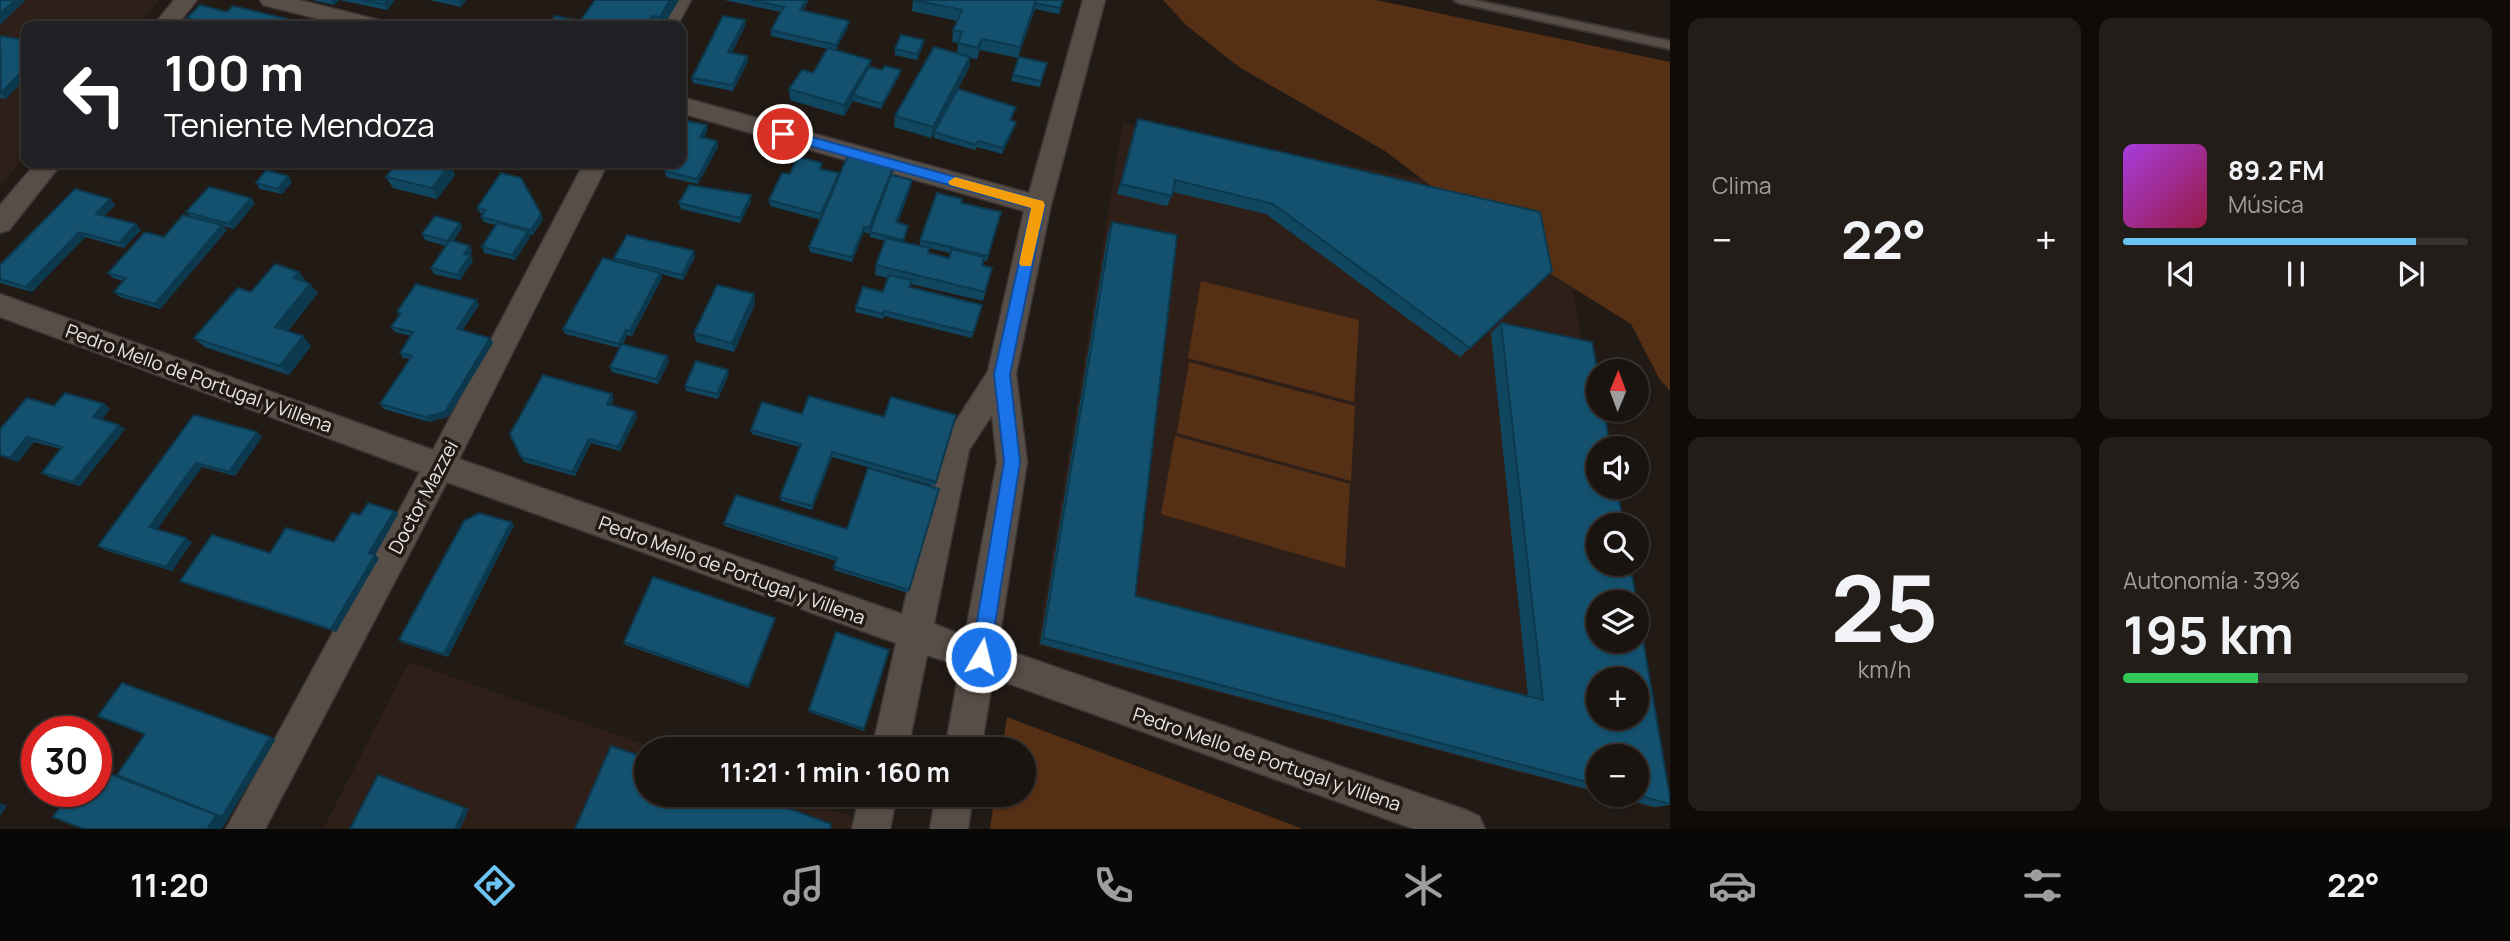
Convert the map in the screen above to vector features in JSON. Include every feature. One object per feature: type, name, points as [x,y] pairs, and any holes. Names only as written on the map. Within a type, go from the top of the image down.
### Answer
[{"type":"street","points":[[168,21],[186,0]]},
{"type":"street","points":[[271,0],[354,21]]},
{"type":"street","points":[[669,21],[680,0]]},
{"type":"street","points":[[966,737],[1012,462],[1002,374],[1038,205],[1094,0]]},
{"type":"street","points":[[686,106],[1038,205]]},
{"type":"street","points":[[0,223],[46,168]]},
{"type":"street","name":"Doctor Mazzei","points":[[245,829],[440,467],[593,168]]},
{"type":"street","name":"Pedro Mello de Portugal y Villena","points":[[0,304],[440,467],[1466,829]]},
{"type":"street","points":[[893,737],[955,446],[1002,374]]},
{"type":"street","points":[[871,829],[876,807]]},
{"type":"street","points":[[949,829],[953,807]]},
{"type":"lane","points":[[1459,0],[1670,45]]},
{"type":"shaded area","points":[[0,0],[159,0],[141,21],[21,21],[21,161],[0,186]]},
{"type":"shaded area","points":[[1163,0],[1376,0],[1670,62],[1670,391],[1659,378],[1631,324],[1530,261],[1385,151],[1239,67],[1186,25]]},
{"type":"shaded area","points":[[1123,123],[1559,204],[1586,365],[1586,422],[1596,422],[1598,436],[1586,436],[1586,499],[1599,499],[1599,513],[1586,513],[1586,576],[1599,576],[1599,590],[1586,590],[1586,653],[1634,653],[1636,667],[1586,667],[1586,730],[1647,730],[1660,810],[1648,807],[1649,744],[1586,744],[1586,790],[1037,645]]},
{"type":"shaded area","points":[[1201,281],[1359,320],[1354,402],[1188,358]]},
{"type":"shaded area","points":[[1189,362],[1355,406],[1351,481],[1177,433]]},
{"type":"shaded area","points":[[1175,436],[1350,484],[1345,568],[1161,514]]},
{"type":"shaded area","points":[[409,662],[634,741],[634,807],[823,807],[858,819],[855,829],[323,829]]},
{"type":"shaded area","points":[[1007,717],[1303,829],[990,829],[993,807],[1036,807],[1036,737],[1004,737]]},
{"type":"building","points":[[0,0],[15,0],[0,14]]},
{"type":"building","points":[[364,0],[387,0],[384,4]]},
{"type":"building","points":[[595,0],[670,0],[660,17],[652,16],[648,21],[581,20]]},
{"type":"building","points":[[751,0],[806,0],[800,10],[849,21],[836,45],[771,30],[784,7]]},
{"type":"building","points":[[913,0],[1036,0],[1020,47],[982,39],[978,48],[958,43],[962,32],[953,30],[962,10]]},
{"type":"building","points":[[1036,0],[1063,0],[1060,8],[1035,3]]},
{"type":"building","points":[[200,5],[227,12],[233,6],[296,21],[201,21],[187,18]]},
{"type":"building","points":[[555,16],[582,21],[552,21]]},
{"type":"building","points":[[723,16],[745,20],[728,52],[747,56],[733,85],[692,78]]},
{"type":"building","points":[[901,35],[924,40],[917,54],[895,49]]},
{"type":"building","points":[[0,36],[21,39],[21,72],[1,93]]},
{"type":"building","points":[[934,47],[970,57],[933,127],[895,116]]},
{"type":"building","points":[[828,48],[871,60],[844,105],[789,89],[802,70],[813,73]]},
{"type":"building","points":[[1019,57],[1047,63],[1041,81],[1013,75]]},
{"type":"building","points":[[885,66],[901,70],[882,104],[853,95],[869,67],[882,70]]},
{"type":"building","points":[[958,89],[1016,107],[1010,120],[1016,122],[1003,148],[978,141],[976,145],[934,132]]},
{"type":"building","points":[[1138,119],[1540,212],[1552,271],[1470,348],[1273,204],[1175,180],[1172,196],[1121,184]]},
{"type":"building","points":[[686,121],[707,125],[700,137],[717,141],[697,179],[665,171],[666,168],[686,168]]},
{"type":"building","points":[[848,155],[894,165],[869,228],[864,227],[852,257],[809,247]]},
{"type":"building","points":[[798,157],[822,163],[820,169],[839,173],[821,214],[769,200],[782,173],[790,174]]},
{"type":"building","points":[[393,168],[447,168],[432,188],[386,177]]},
{"type":"building","points":[[266,170],[288,176],[278,189],[256,183]]},
{"type":"building","points":[[501,173],[521,178],[541,214],[531,230],[481,217],[486,210],[477,208]]},
{"type":"building","points":[[891,175],[912,180],[896,222],[908,226],[903,240],[870,232]]},
{"type":"building","points":[[689,185],[751,195],[740,218],[679,203]]},
{"type":"building","points":[[209,187],[251,198],[229,224],[186,212]]},
{"type":"building","points":[[75,189],[110,199],[96,214],[136,224],[119,243],[79,232],[26,287],[0,279],[0,265]]},
{"type":"building","points":[[937,193],[962,199],[961,203],[1001,212],[988,256],[920,240]]},
{"type":"building","points":[[183,215],[222,225],[155,304],[114,292],[126,278],[108,273],[145,232],[164,237]]},
{"type":"building","points":[[435,216],[460,223],[447,241],[422,234]]},
{"type":"building","points":[[1112,222],[1177,235],[1135,596],[1543,700],[1501,323],[1592,342],[1595,359],[1586,359],[1586,422],[1606,422],[1608,436],[1586,436],[1586,499],[1619,499],[1621,513],[1586,513],[1586,576],[1632,576],[1634,590],[1586,590],[1586,653],[1645,653],[1648,667],[1586,667],[1586,730],[1649,730],[1649,675],[1670,804],[1649,798],[1649,744],[1586,744],[1586,782],[1043,638]]},
{"type":"building","points":[[497,223],[528,231],[512,255],[482,247]]},
{"type":"building","points":[[627,235],[694,251],[682,275],[614,258]]},
{"type":"building","points":[[886,238],[929,248],[928,253],[949,258],[952,249],[984,257],[982,265],[992,268],[985,292],[876,265]]},
{"type":"building","points":[[450,240],[470,246],[464,254],[470,255],[457,275],[431,268]]},
{"type":"building","points":[[603,258],[660,273],[630,331],[626,330],[619,344],[563,329]]},
{"type":"building","points":[[275,264],[299,272],[294,278],[310,284],[275,327],[303,336],[280,366],[194,338],[238,288],[251,292]]},
{"type":"building","points":[[889,275],[912,280],[909,287],[982,305],[973,333],[884,311],[883,314],[856,307],[863,287],[883,292]]},
{"type":"building","points":[[416,284],[476,300],[457,329],[490,338],[445,412],[425,417],[380,404],[412,356],[400,353],[413,332],[391,327],[401,313],[397,312]]},
{"type":"building","points":[[717,285],[754,294],[732,343],[694,333]]},
{"type":"building","points":[[622,344],[667,356],[656,379],[610,367]]},
{"type":"building","points":[[696,361],[728,370],[717,394],[685,386]]},
{"type":"building","points":[[543,375],[612,394],[607,404],[635,412],[618,447],[589,439],[572,472],[521,457],[510,434]]},
{"type":"building","points":[[65,393],[104,404],[93,417],[119,425],[73,482],[42,473],[62,447],[27,437],[10,458],[0,455],[0,429],[27,398],[54,406]]},
{"type":"building","points":[[809,396],[884,417],[891,397],[956,415],[936,482],[832,452],[812,506],[780,497],[801,444],[751,430],[762,402],[802,414]]},
{"type":"building","points":[[194,415],[257,432],[229,472],[196,463],[149,527],[186,538],[166,567],[98,546]]},
{"type":"building","points":[[868,468],[939,489],[909,590],[834,567],[837,558],[724,523],[736,495],[847,529]]},
{"type":"building","points":[[368,503],[394,511],[369,553],[375,555],[331,629],[180,581],[212,535],[270,553],[286,528],[334,542],[352,513],[360,515]]},
{"type":"building","points":[[479,513],[511,522],[444,654],[399,640],[464,521]]},
{"type":"building","points":[[653,577],[775,618],[748,686],[624,642]]},
{"type":"building","points":[[836,632],[889,650],[864,729],[809,710]]},
{"type":"building","points":[[122,683],[270,737],[222,817],[117,775],[145,734],[112,721],[112,716],[98,716]]},
{"type":"building","points":[[611,746],[634,754],[634,807],[785,807],[831,824],[830,829],[575,829]]},
{"type":"building","points":[[112,775],[216,815],[207,829],[84,829],[53,817],[60,807],[112,807]]},
{"type":"building","points":[[378,775],[465,808],[455,829],[350,829]]},
{"type":"slow traffic","points":[[955,182],[1038,205],[1026,263]]},
{"type":"route","points":[[783,134],[1038,205],[1002,374],[1012,462],[995,551],[981,657]]}]
